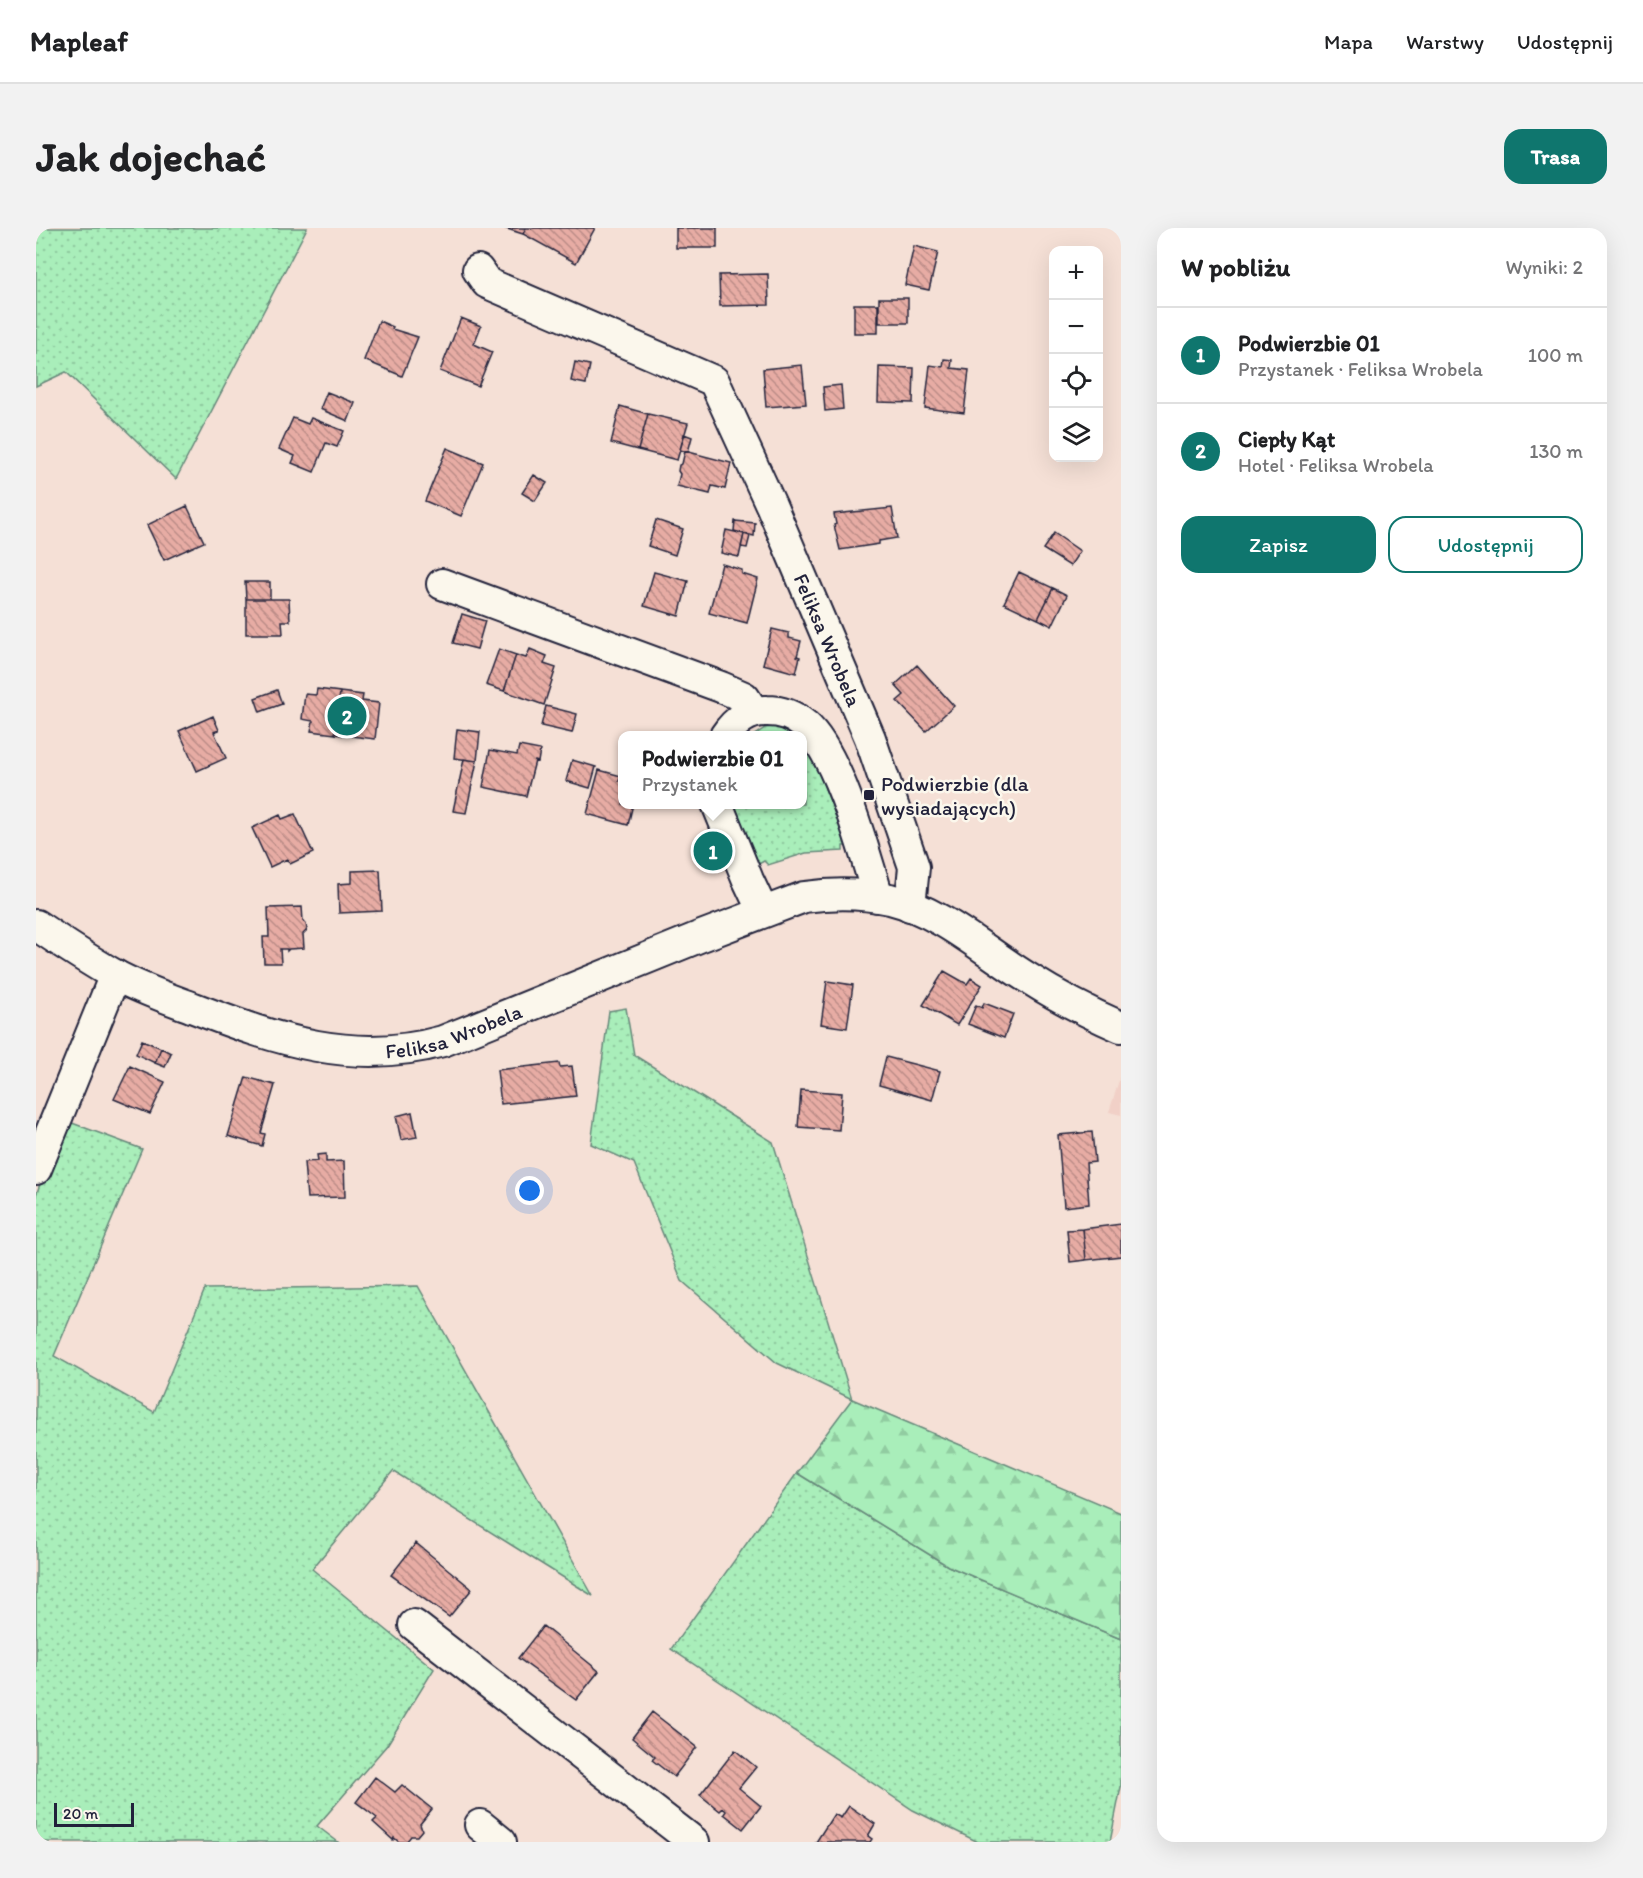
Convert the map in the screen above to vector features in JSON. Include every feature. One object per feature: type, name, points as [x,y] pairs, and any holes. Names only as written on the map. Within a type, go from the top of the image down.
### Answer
[{"type":"street","name":"Feliksa Wrobela","points":[[478,270],[487,283],[714,381],[771,504],[870,738],[914,867],[910,906]]},
{"type":"street","points":[[442,584],[722,687],[744,698],[754,712]]},
{"type":"street","points":[[729,731],[737,722],[754,712],[774,711],[795,717],[824,746],[864,848],[878,897]]},
{"type":"street","points":[[719,809],[763,912]]},
{"type":"street","name":"Feliksa Wrobela","points":[[36,925],[115,975],[217,1017],[296,1042],[354,1052],[400,1050],[432,1044],[474,1030],[795,900],[841,894],[878,897],[910,906],[958,932],[1037,984],[1121,1027]]},
{"type":"street","points":[[36,1169],[115,975]]},
{"type":"street","points":[[414,1624],[694,1842]]},
{"type":"shaded area","points":[[1121,1074],[1121,1115],[1109,1112]]},
{"type":"green space","points":[[36,228],[307,228],[176,479],[66,372],[36,386]]},
{"type":"green space","points":[[779,726],[788,731],[760,731]]},
{"type":"green space","points":[[807,745],[848,846],[843,846],[843,851],[806,853],[768,865],[764,861],[757,865],[734,809],[807,809]]},
{"type":"green space","points":[[626,1008],[634,1055],[773,1142],[852,1399],[777,1363],[682,1281],[634,1163],[591,1144],[609,1011]]},
{"type":"green space","points":[[64,1120],[142,1149],[54,1356],[154,1412],[205,1289],[418,1286],[593,1596],[393,1471],[312,1569],[434,1669],[387,1745],[317,1826],[338,1842],[38,1842],[36,1840],[36,1195]]},
{"type":"green space","points":[[852,1399],[1121,1513],[1121,1639],[948,1566],[797,1473]]},
{"type":"green space","points":[[797,1473],[948,1566],[1121,1639],[1121,1787],[1110,1842],[978,1842],[913,1810],[671,1649]]},
{"type":"building","points":[[504,228],[526,228],[523,234]]},
{"type":"building","points":[[526,228],[595,228],[576,263],[523,234]]},
{"type":"building","points":[[676,228],[717,228],[717,248],[676,248]]},
{"type":"building","points":[[914,246],[938,252],[929,290],[905,285]]},
{"type":"building","points":[[768,274],[769,305],[720,306],[719,275]]},
{"type":"building","points":[[879,298],[908,298],[908,323],[879,323]]},
{"type":"building","points":[[854,304],[878,304],[878,333],[854,333]]},
{"type":"building","points":[[461,318],[481,326],[474,344],[492,352],[478,386],[440,371]]},
{"type":"building","points":[[379,321],[393,327],[392,329],[418,337],[402,376],[364,360]]},
{"type":"building","points":[[944,359],[952,360],[951,368],[969,370],[964,413],[925,408],[930,365],[943,367]]},
{"type":"building","points":[[575,362],[590,365],[586,384],[571,381]]},
{"type":"building","points":[[802,365],[806,404],[766,407],[763,369]]},
{"type":"building","points":[[879,367],[914,368],[913,403],[878,402]]},
{"type":"building","points":[[841,385],[843,409],[825,411],[823,387]]},
{"type":"building","points":[[327,392],[355,403],[348,421],[320,409]]},
{"type":"building","points":[[620,406],[648,414],[638,450],[611,443]]},
{"type":"building","points":[[648,414],[688,423],[677,460],[638,450]]},
{"type":"building","points":[[293,418],[308,424],[311,418],[344,431],[337,447],[326,443],[314,472],[292,463],[295,456],[279,449]]},
{"type":"building","points":[[684,434],[692,437],[688,452],[680,450]]},
{"type":"building","points":[[447,448],[483,463],[461,516],[425,501]]},
{"type":"building","points":[[685,451],[731,463],[725,489],[712,486],[710,494],[677,486],[680,474],[679,465],[682,464]]},
{"type":"building","points":[[534,475],[547,483],[535,501],[522,493]]},
{"type":"building","points":[[187,506],[204,542],[164,560],[147,525]]},
{"type":"building","points":[[892,508],[897,538],[879,541],[879,544],[840,550],[834,525],[836,524],[834,514]]},
{"type":"building","points":[[656,520],[683,529],[675,555],[648,546]]},
{"type":"building","points":[[735,521],[755,523],[754,536],[734,531]]},
{"type":"building","points":[[726,530],[744,534],[739,557],[721,553]]},
{"type":"building","points":[[1054,533],[1080,551],[1070,566],[1043,549]]},
{"type":"building","points":[[744,534],[750,536],[747,548],[741,547]]},
{"type":"building","points":[[722,564],[742,570],[742,574],[758,579],[747,623],[709,613]]},
{"type":"building","points":[[654,572],[688,581],[679,616],[644,606]]},
{"type":"building","points":[[1019,572],[1053,588],[1038,619],[1004,603]]},
{"type":"building","points":[[245,582],[270,582],[270,599],[246,599]]},
{"type":"building","points":[[1053,588],[1067,595],[1052,626],[1038,619]]},
{"type":"building","points":[[246,599],[289,599],[290,621],[282,621],[283,634],[246,634]]},
{"type":"building","points":[[462,614],[485,621],[477,649],[453,643]]},
{"type":"building","points":[[772,629],[789,633],[789,638],[801,641],[796,673],[763,664]]},
{"type":"building","points":[[499,649],[516,655],[504,691],[486,685]]},
{"type":"building","points":[[530,649],[547,656],[544,664],[556,668],[544,705],[504,691],[516,655],[526,658]]},
{"type":"building","points":[[917,665],[954,706],[926,731],[897,701],[904,695],[895,685]]},
{"type":"building","points":[[317,689],[340,692],[335,734],[311,731],[313,721],[302,719],[305,694],[316,695]]},
{"type":"building","points":[[277,690],[282,704],[260,712],[255,698]]},
{"type":"building","points":[[340,692],[363,695],[362,701],[379,703],[375,739],[335,734]]},
{"type":"building","points":[[546,706],[577,714],[572,733],[541,726]]},
{"type":"building","points":[[213,716],[219,730],[214,732],[226,758],[197,771],[179,731]]},
{"type":"building","points":[[457,729],[480,732],[477,761],[454,758]]},
{"type":"building","points":[[519,746],[540,750],[526,796],[483,787],[490,750],[517,755]]},
{"type":"building","points":[[464,759],[477,761],[466,813],[453,811]]},
{"type":"building","points":[[572,760],[596,767],[590,788],[566,781]]},
{"type":"building","points":[[599,770],[618,775],[618,809],[632,809],[628,825],[587,814]]},
{"type":"building","points":[[295,814],[313,853],[290,864],[287,859],[270,867],[252,828],[280,815],[282,819]]},
{"type":"building","points":[[380,870],[382,911],[339,913],[338,884],[352,883],[352,871]]},
{"type":"building","points":[[302,907],[303,921],[307,930],[303,934],[304,948],[287,951],[287,949],[280,949],[281,963],[264,963],[263,937],[269,937],[268,908]]},
{"type":"building","points":[[944,971],[967,984],[971,978],[982,985],[957,1025],[923,1005]]},
{"type":"building","points":[[827,981],[853,985],[847,1028],[821,1024]]},
{"type":"building","points":[[984,1003],[1013,1014],[1004,1038],[968,1024],[976,1005],[982,1008]]},
{"type":"building","points":[[142,1040],[161,1048],[155,1063],[136,1054]]},
{"type":"building","points":[[161,1048],[171,1053],[165,1067],[155,1063]]},
{"type":"building","points":[[886,1057],[940,1071],[932,1100],[879,1085]]},
{"type":"building","points":[[559,1063],[560,1067],[572,1066],[576,1096],[501,1104],[497,1070]]},
{"type":"building","points":[[130,1066],[165,1082],[150,1114],[114,1099]]},
{"type":"building","points":[[246,1077],[275,1085],[261,1133],[265,1134],[262,1146],[228,1136]]},
{"type":"building","points":[[801,1090],[842,1093],[839,1130],[798,1127]]},
{"type":"building","points":[[412,1112],[417,1137],[401,1140],[396,1116]]},
{"type":"building","points":[[1092,1132],[1095,1162],[1086,1163],[1089,1204],[1064,1207],[1058,1135]]},
{"type":"building","points":[[326,1154],[326,1162],[344,1161],[345,1197],[307,1198],[304,1162],[318,1161],[317,1155]]},
{"type":"building","points":[[1121,1224],[1121,1256],[1086,1260],[1083,1229]]},
{"type":"building","points":[[1083,1229],[1086,1260],[1070,1262],[1067,1230]]},
{"type":"building","points":[[416,1543],[472,1589],[449,1617],[391,1575]]},
{"type":"building","points":[[543,1626],[599,1671],[576,1700],[518,1658]]},
{"type":"building","points":[[652,1712],[697,1747],[674,1777],[652,1760],[655,1757],[632,1738]]},
{"type":"building","points":[[735,1750],[756,1767],[739,1788],[761,1806],[743,1829],[724,1814],[726,1811],[723,1808],[720,1811],[700,1795]]},
{"type":"building","points":[[375,1777],[395,1792],[402,1785],[432,1809],[420,1824],[422,1830],[417,1836],[411,1836],[406,1842],[399,1842],[394,1838],[393,1840],[373,1822],[377,1818],[356,1802]]},
{"type":"building","points":[[849,1806],[875,1824],[868,1836],[872,1839],[870,1842],[816,1842],[834,1814],[841,1818]]},
{"type":"place","name":"Ciepły Kąt","points":[[347,716]]},
{"type":"place","name":"Podwierzbie (dla wysiadających)","points":[[869,795]]},
{"type":"place","name":"Podwierzbie 01","points":[[713,851]]}]
